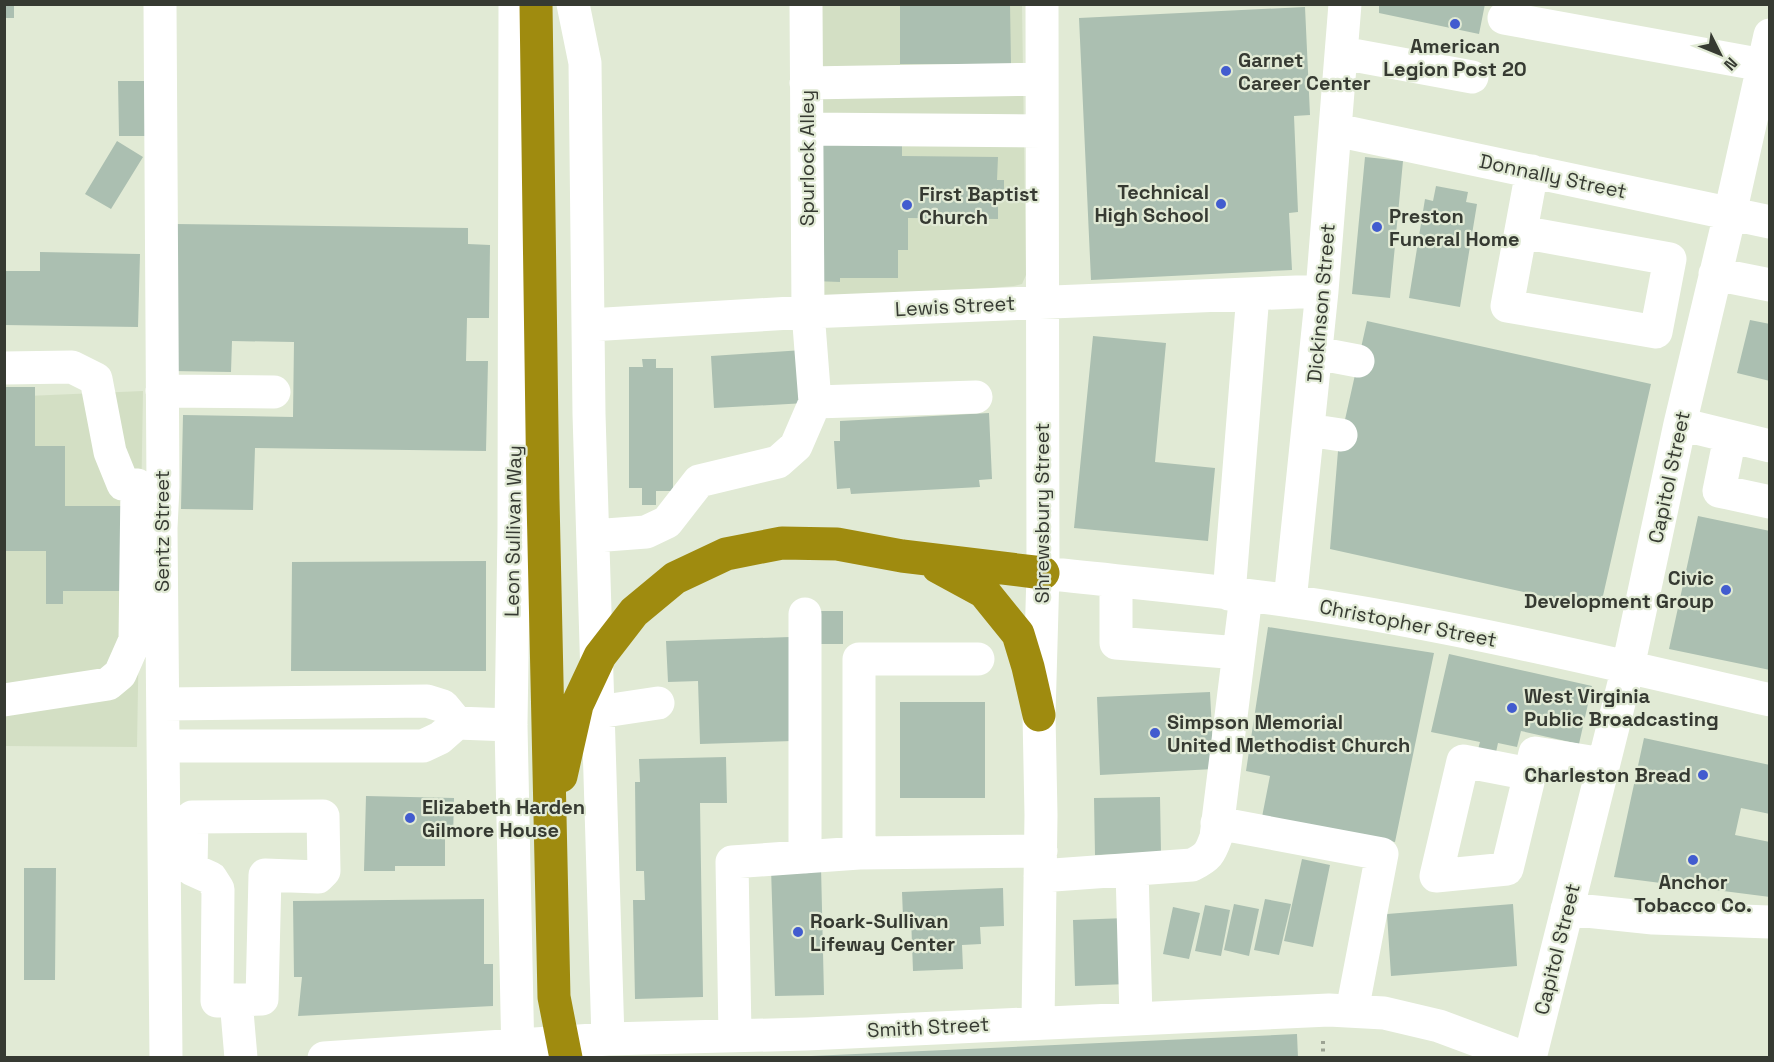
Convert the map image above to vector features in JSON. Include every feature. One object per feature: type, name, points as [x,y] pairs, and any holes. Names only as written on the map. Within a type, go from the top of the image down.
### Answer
[{"type":"highway","points":[[536,4],[543,499],[554,996],[552,1058]]},
{"type":"highway","points":[[549,825],[577,705],[600,656],[634,612],[675,578],[726,554],[782,543],[837,544],[902,556],[1043,573]]},
{"type":"highway","points":[[902,556],[938,567],[984,592],[1018,634],[1039,715]]},
{"type":"highway","points":[[554,996],[566,1058]]},
{"type":"street","name":"Sentz Street","points":[[160,4],[162,391],[150,486],[161,528],[166,1058]]},
{"type":"street","name":"Leon Sullivan Way","points":[[515,4],[514,529],[511,725],[518,1051]]},
{"type":"street","points":[[573,4],[585,63],[593,536],[608,1039]]},
{"type":"street","name":"Spurlock Alley","points":[[806,4],[807,312],[815,402]]},
{"type":"street","name":"Shrewsbury Street","points":[[1038,1022],[1039,715],[1043,573],[1042,4]]},
{"type":"street","name":"Dickinson Street","points":[[1290,601],[1323,291],[1345,4]]},
{"type":"street","points":[[1504,18],[1766,50]]},
{"type":"street","name":"Capitol Street","points":[[1530,1058],[1628,667],[1680,424],[1766,50]]},
{"type":"street","points":[[1342,54],[1472,77]]},
{"type":"street","points":[[806,83],[1041,79]]},
{"type":"street","points":[[807,129],[1042,131]]},
{"type":"street","name":"Donnally Street","points":[[1336,130],[1770,222]]},
{"type":"street","points":[[1521,232],[1670,259],[1656,332],[1507,306],[1532,171]]},
{"type":"street","points":[[1715,274],[1770,285]]},
{"type":"street","name":"Lewis Street","points":[[589,325],[807,312],[1323,291]]},
{"type":"street","points":[[735,1035],[732,862],[859,854],[1132,870],[1192,866],[1210,853],[1216,837],[1239,653],[1238,595],[1253,294]]},
{"type":"street","points":[[1316,353],[1358,361]]},
{"type":"street","points":[[4,368],[72,367],[96,379],[110,452],[123,484],[150,486],[135,640],[120,674],[108,684],[4,700]]},
{"type":"street","points":[[162,391],[274,392]]},
{"type":"street","points":[[593,536],[646,532],[667,522],[699,481],[778,462],[796,446],[815,402],[976,397]]},
{"type":"street","points":[[1680,424],[1770,446]]},
{"type":"street","points":[[1308,430],[1341,435]]},
{"type":"street","points":[[1730,437],[1719,491],[1770,502]]},
{"type":"street","name":"Christopher Street","points":[[1043,573],[1290,601],[1415,623],[1628,667],[1770,700]]},
{"type":"street","points":[[1116,581],[1116,643],[1239,653]]},
{"type":"street","points":[[805,614],[805,857]]},
{"type":"street","points":[[859,854],[859,659],[978,659]]},
{"type":"street","points":[[164,704],[427,701],[443,706],[457,723]]},
{"type":"street","points":[[598,712],[658,704]]},
{"type":"street","points":[[164,746],[423,746],[440,738],[457,723],[511,725]]},
{"type":"street","points":[[1530,774],[1535,753],[1603,764]]},
{"type":"street","points":[[323,816],[324,871],[318,877],[265,875],[211,878],[191,869],[192,817],[323,816]]},
{"type":"street","points":[[1217,823],[1382,854],[1352,1011]]},
{"type":"street","points":[[1132,870],[1136,1017]]},
{"type":"street","points":[[211,878],[218,889],[217,1001],[262,999],[265,875]]},
{"type":"street","points":[[1567,909],[1653,918],[1770,922]]},
{"type":"street","points":[[236,1000],[241,1058]]},
{"type":"street","name":"Smith Street","points":[[324,1058],[518,1051],[608,1039],[1329,1010],[1384,1013],[1439,1026],[1525,1058]]},
{"type":"path","points":[[1323,1040],[1323,1052]]},
{"type":"shaded area","points":[[812,5],[1022,5],[1026,275],[1022,284],[820,302]]},
{"type":"shaded area","points":[[143,391],[137,747],[5,746],[4,397]]},
{"type":"building","points":[[4,4],[14,4],[14,18],[4,18]]},
{"type":"building","points":[[900,4],[1010,4],[1011,64],[900,64]]},
{"type":"building","name":"American Legion Post 20","points":[[1379,4],[1485,4],[1479,34],[1379,13]]},
{"type":"building","points":[[1305,7],[1310,115],[1294,116],[1298,212],[1289,213],[1292,270],[1091,280],[1079,18]]},
{"type":"building","points":[[118,81],[148,81],[149,136],[119,136]]},
{"type":"building","points":[[117,141],[143,157],[111,209],[85,194]]},
{"type":"building","name":"First Baptist Church","points":[[817,145],[902,146],[902,156],[998,157],[997,180],[1004,180],[1004,192],[998,192],[998,219],[908,218],[908,250],[898,250],[898,278],[840,278],[840,282],[814,281]]},
{"type":"building","name":"Preston Funeral Home","points":[[1365,157],[1403,161],[1390,298],[1352,294]]},
{"type":"building","points":[[1436,186],[1468,192],[1466,202],[1477,204],[1460,307],[1409,298],[1425,199],[1433,201]]},
{"type":"building","points":[[175,224],[468,228],[468,244],[490,245],[489,318],[467,318],[466,361],[488,361],[486,451],[255,448],[253,510],[181,509],[183,415],[293,417],[294,342],[232,341],[231,372],[172,371]]},
{"type":"building","points":[[40,252],[140,254],[138,327],[4,325],[4,271],[40,271]]},
{"type":"building","points":[[1750,320],[1770,324],[1770,381],[1737,373]]},
{"type":"building","points":[[1367,321],[1651,384],[1600,609],[1330,549],[1338,451]]},
{"type":"building","points":[[1093,336],[1166,343],[1155,462],[1215,468],[1208,541],[1074,528]]},
{"type":"building","points":[[803,350],[806,403],[714,408],[711,356]]},
{"type":"building","points":[[642,359],[656,359],[656,368],[673,368],[673,491],[656,491],[656,505],[642,505],[642,488],[629,488],[629,367],[643,367]]},
{"type":"building","points":[[5,387],[35,387],[35,446],[65,446],[65,506],[124,506],[123,591],[63,591],[63,604],[46,604],[46,551],[5,551]]},
{"type":"building","points":[[989,413],[992,479],[979,480],[980,487],[851,494],[850,488],[837,489],[834,441],[840,441],[840,421]]},
{"type":"building","name":"Civic Development Group","points":[[1698,516],[1770,531],[1770,670],[1669,649]]},
{"type":"building","points":[[486,561],[486,671],[291,671],[292,562]]},
{"type":"building","points":[[818,611],[843,611],[843,644],[818,644]]},
{"type":"building","points":[[1268,627],[1434,653],[1395,842],[1262,817],[1270,776],[1246,771]]},
{"type":"building","points":[[790,637],[792,741],[700,744],[698,681],[668,682],[666,641]]},
{"type":"building","name":"West Virginia Public Broadcasting","points":[[1449,654],[1592,686],[1579,744],[1521,731],[1517,747],[1498,743],[1495,757],[1477,753],[1480,742],[1431,732]]},
{"type":"building","name":"Simpson Memorial United Methodist Church","points":[[1210,692],[1214,769],[1100,775],[1097,697]]},
{"type":"building","points":[[900,702],[985,702],[985,798],[900,798]]},
{"type":"building","points":[[1644,738],[1770,765],[1770,814],[1741,808],[1735,835],[1770,842],[1770,897],[1614,877]]},
{"type":"building","points":[[726,757],[727,803],[700,803],[703,997],[635,999],[633,900],[645,900],[644,871],[636,871],[635,782],[640,782],[639,759]]},
{"type":"building","name":"Elizabeth Harden Gilmore House","points":[[366,796],[454,798],[453,839],[445,839],[445,866],[395,866],[395,871],[364,871]]},
{"type":"building","points":[[1160,797],[1161,853],[1095,855],[1094,798]]},
{"type":"building","points":[[1302,859],[1330,865],[1313,947],[1284,941]]},
{"type":"building","name":"Roark-Sullivan Lifeway Center","points":[[821,867],[824,995],[775,996],[771,868]]},
{"type":"building","points":[[24,868],[56,868],[55,980],[24,980]]},
{"type":"building","points":[[1003,888],[1004,926],[980,927],[981,944],[962,945],[963,969],[913,971],[911,917],[903,917],[902,892]]},
{"type":"building","points":[[484,899],[484,964],[493,964],[493,1006],[298,1016],[302,977],[294,977],[293,901]]},
{"type":"building","points":[[1265,899],[1291,904],[1279,955],[1254,950]]},
{"type":"building","points":[[1234,904],[1259,909],[1249,956],[1224,950]]},
{"type":"building","points":[[1513,904],[1517,966],[1391,976],[1387,914]]},
{"type":"building","points":[[1205,905],[1230,910],[1221,956],[1195,951]]},
{"type":"building","points":[[1173,907],[1200,913],[1189,959],[1163,954]]},
{"type":"building","points":[[1126,918],[1128,984],[1075,986],[1073,920]]},
{"type":"building","points":[[1297,1034],[1298,1058],[811,1058],[811,1056]]},
{"type":"place","name":"American Legion Post 20","points":[[1455,24]]},
{"type":"place","name":"Garnet Career Center","points":[[1226,71]]},
{"type":"place","name":"Technical High School","points":[[1221,204]]},
{"type":"place","name":"First Baptist Church","points":[[907,205]]},
{"type":"place","name":"Preston Funeral Home","points":[[1377,227]]},
{"type":"place","name":"Civic Development Group","points":[[1726,590]]},
{"type":"place","name":"West Virginia Public Broadcasting","points":[[1512,708]]},
{"type":"place","name":"Simpson Memorial United Methodist Church","points":[[1155,733]]},
{"type":"place","name":"Charleston Bread","points":[[1703,775]]},
{"type":"place","name":"Elizabeth Harden Gilmore House","points":[[410,818]]},
{"type":"place","name":"Anchor Tobacco Co.","points":[[1693,860]]},
{"type":"place","name":"Roark-Sullivan Lifeway Center","points":[[798,932]]}]
